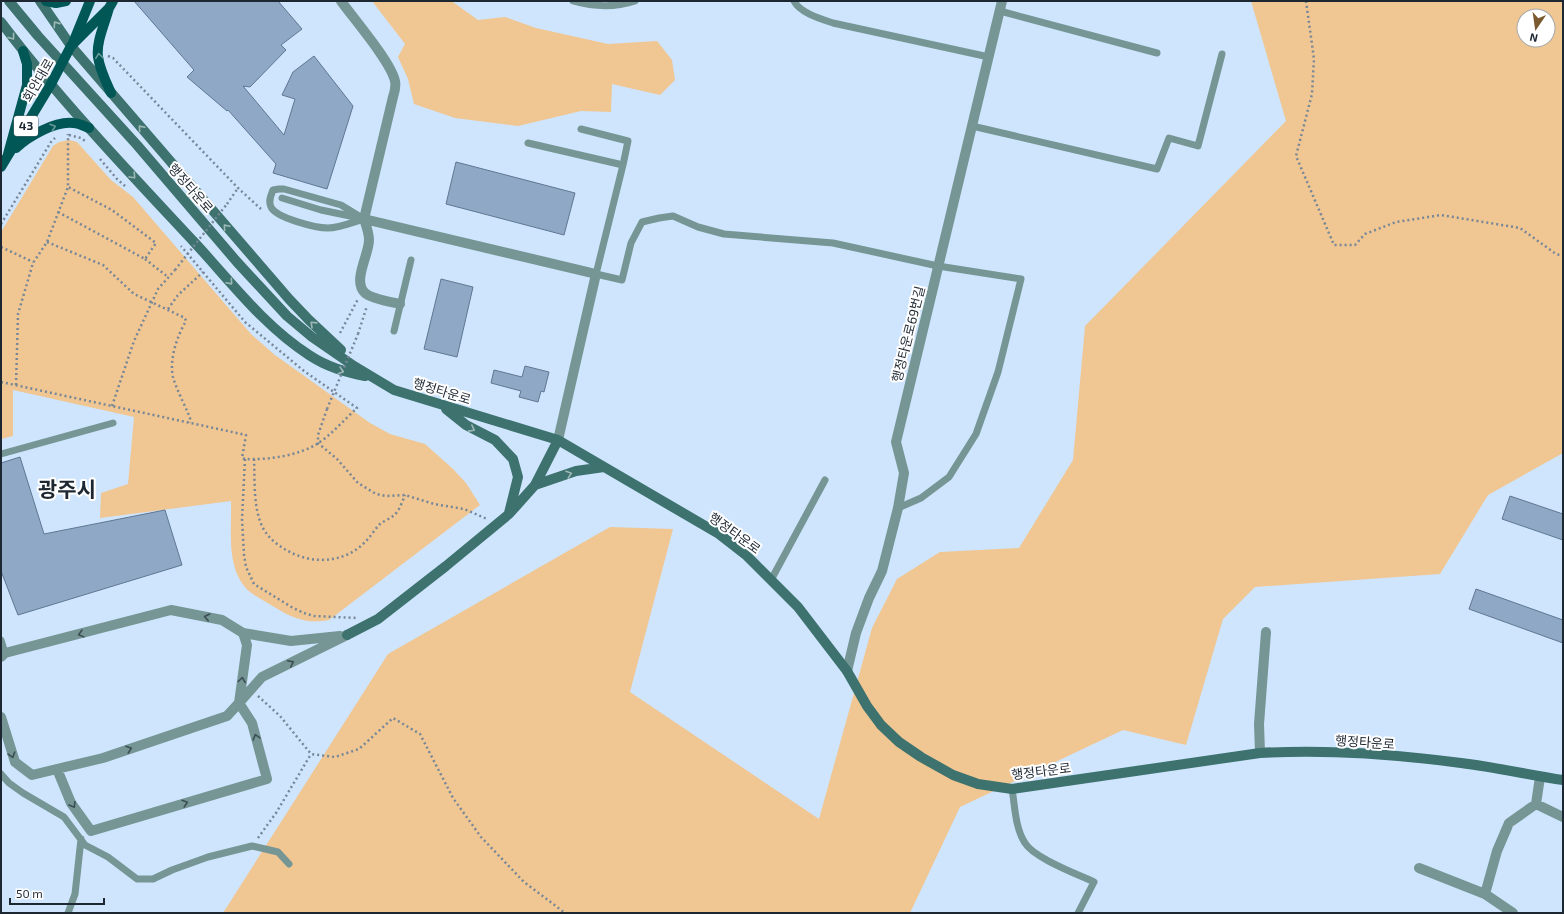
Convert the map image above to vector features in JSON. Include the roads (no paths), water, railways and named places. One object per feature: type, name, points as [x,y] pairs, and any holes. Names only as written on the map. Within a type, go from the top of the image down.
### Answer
[{"type":"main road","points":[[46,1],[56,3],[66,1]]},
{"type":"main road","name":"회안대로","points":[[1,167],[51,84],[71,46],[90,1]]},
{"type":"main road","name":"회안대로","points":[[71,46],[111,5]]},
{"type":"main road","points":[[111,5],[98,50],[98,56],[102,73],[111,93]]},
{"type":"main road","points":[[8,154],[27,85],[27,64],[23,51]]},
{"type":"main road","points":[[8,154],[26,139],[39,132],[65,123],[74,123],[88,128]]},
{"type":"street","name":"행정타운로","points":[[9,1],[38,36],[137,145],[237,262],[287,316],[312,337],[373,378],[394,390],[558,440],[719,534],[746,555],[798,607],[847,671],[867,706],[881,725],[899,742],[921,757],[954,775],[978,784],[1012,789],[1260,753],[1298,751],[1413,758],[1461,763],[1563,780]]},
{"type":"street","points":[[40,1],[71,46],[289,299],[333,343],[373,378]]},
{"type":"street","points":[[341,1],[384,60],[395,81],[394,97],[364,219],[369,240],[360,279],[360,286],[364,293],[370,296],[400,304]]},
{"type":"street","name":"행정타운로69번길","points":[[847,671],[856,633],[869,598],[882,570],[898,508],[904,473],[896,442],[1002,1]]},
{"type":"street","points":[[1,22],[23,51],[88,128],[261,316],[295,345],[323,364],[339,370],[373,378]]},
{"type":"street","points":[[1,717],[15,762],[32,775],[103,758],[227,716],[262,677],[378,619],[509,514],[535,486],[558,440],[596,274],[364,219]]},
{"type":"street","points":[[442,405],[466,425],[495,440],[513,458],[518,477],[509,514]]},
{"type":"street","points":[[535,486],[576,471],[604,467]]},
{"type":"street","points":[[3,655],[171,610],[222,620],[243,633],[291,642],[347,635]]},
{"type":"street","points":[[1260,753],[1259,724],[1266,632]]},
{"type":"street","points":[[57,769],[71,803],[91,831],[268,779],[252,723],[239,703],[247,646],[243,633]]},
{"type":"street","points":[[1485,894],[1497,851],[1510,823],[1536,804],[1540,776]]},
{"type":"street","points":[[1536,804],[1563,817]]},
{"type":"street","points":[[1419,868],[1485,894],[1513,913]]},
{"type":"lane","points":[[573,1],[593,6],[626,4],[635,1]]},
{"type":"lane","points":[[794,1],[795,4],[813,17],[833,23],[989,57]]},
{"type":"lane","points":[[1000,11],[1157,53]]},
{"type":"lane","points":[[972,126],[1157,168],[1169,138],[1198,146],[1222,54]]},
{"type":"lane","points":[[580,129],[628,141],[596,274],[622,280],[630,243],[642,222],[673,216],[698,227],[724,234],[833,243],[938,266],[1021,279],[998,372],[976,434],[948,477],[921,498],[898,508]]},
{"type":"lane","points":[[528,143],[623,165]]},
{"type":"lane","points":[[284,189],[341,205],[364,219],[330,228],[316,226],[275,213],[269,203],[270,195],[274,190],[284,189]]},
{"type":"lane","points":[[282,198],[321,210],[364,219]]},
{"type":"lane","points":[[394,331],[411,260]]},
{"type":"lane","points":[[1,454],[113,423]]},
{"type":"lane","points":[[770,580],[825,480]]},
{"type":"lane","points":[[1,640],[3,655]]},
{"type":"lane","points":[[1,774],[9,783],[23,793],[64,817],[85,845],[108,856],[138,879],[153,878],[208,857],[252,846],[278,852],[289,864]]},
{"type":"lane","points":[[1012,789],[1019,832],[1025,844],[1036,855],[1094,882],[1078,913]]},
{"type":"lane","points":[[68,913],[75,894],[81,839]]},
{"type":"district","name":"광주시","points":[[67,490]]}]
